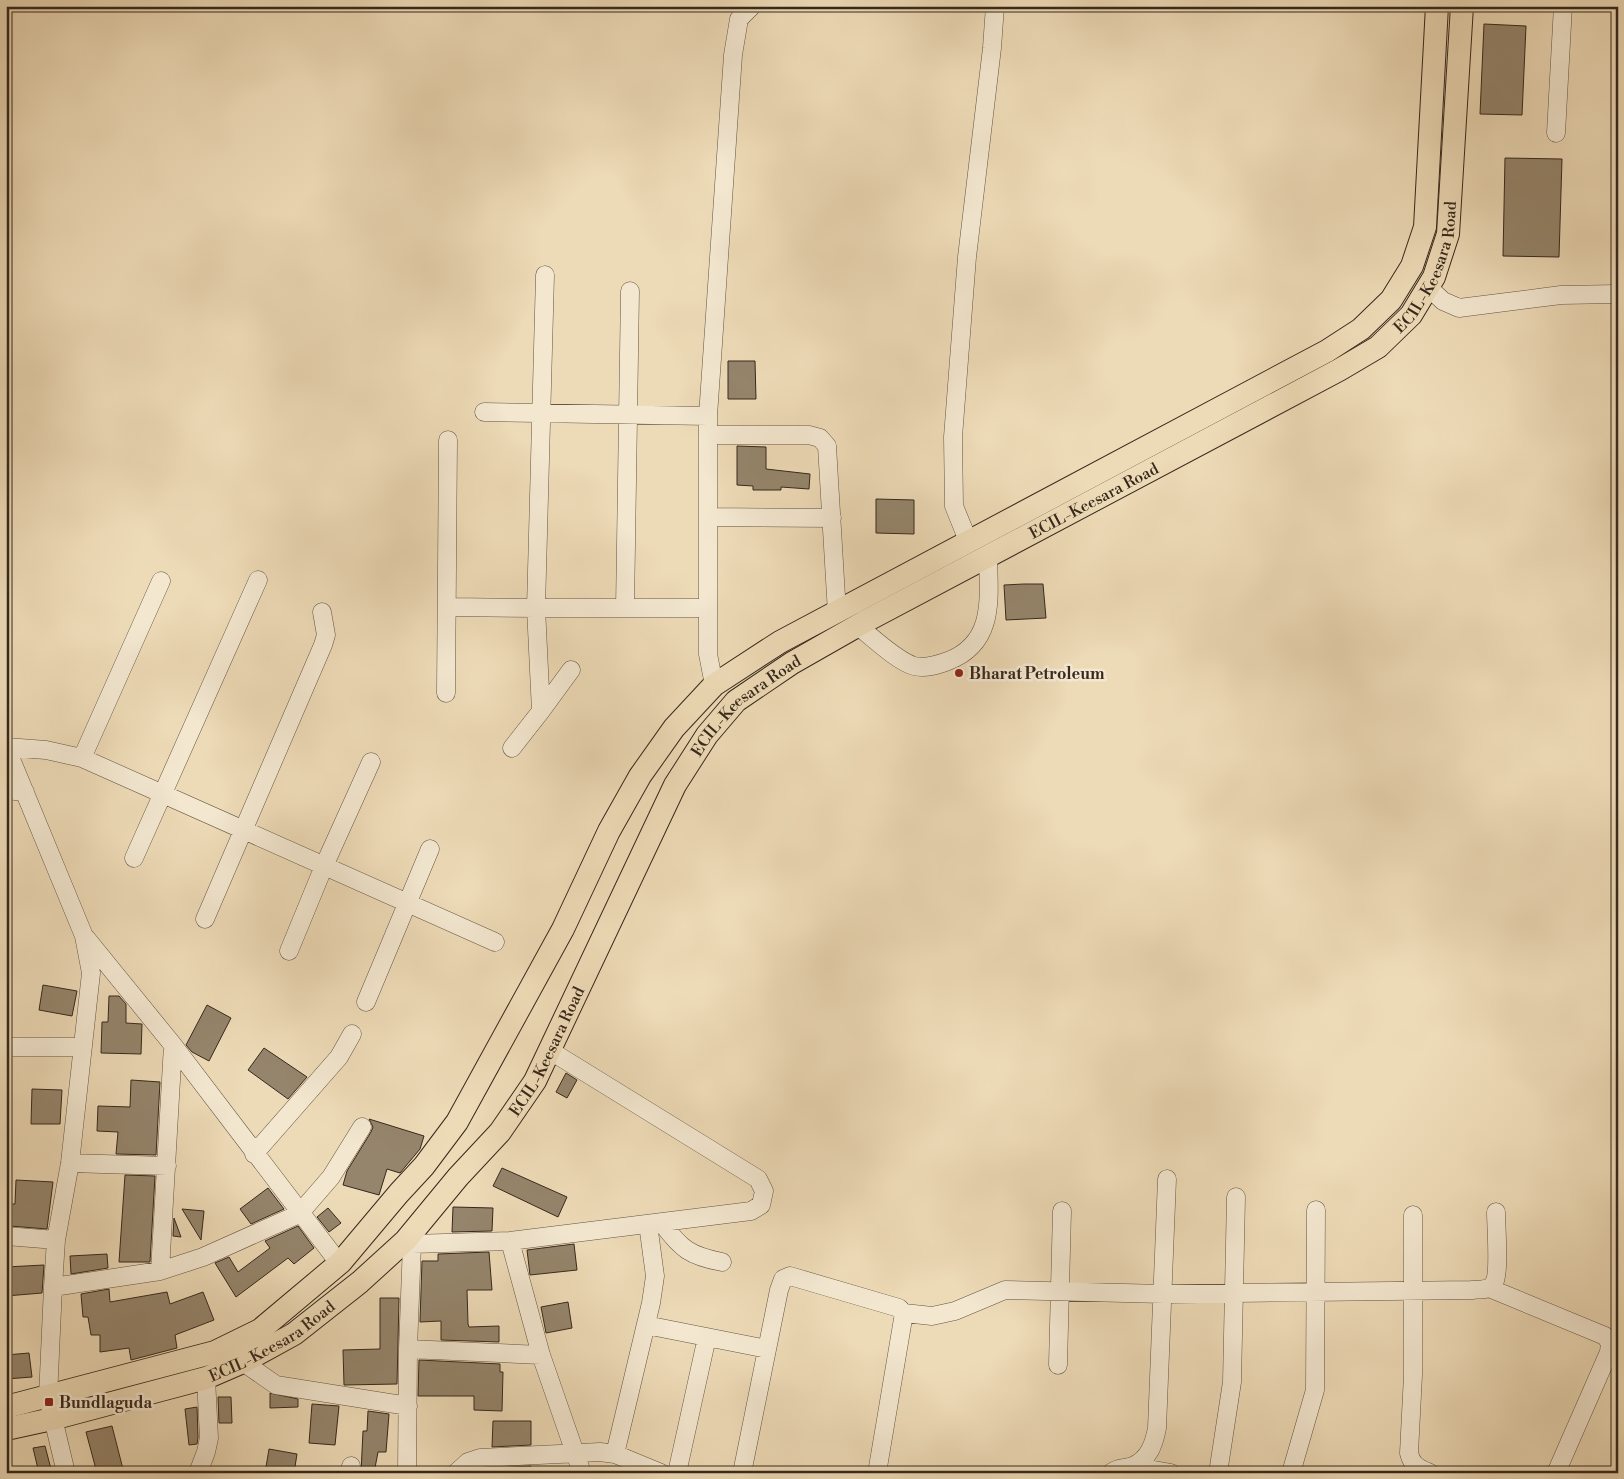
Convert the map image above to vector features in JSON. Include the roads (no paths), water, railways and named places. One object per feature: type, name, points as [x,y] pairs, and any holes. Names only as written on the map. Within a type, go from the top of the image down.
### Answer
[{"type":"main road","name":"ECIL-Keesara Road","points":[[6,1407],[215,1352],[260,1330],[339,1264],[424,1166],[457,1122],[562,929],[609,831],[640,776],[674,728],[714,685],[780,642],[1327,351],[1362,329],[1391,300],[1412,266],[1425,227],[1437,6]]},
{"type":"main road","name":"ECIL-Keesara Road","points":[[6,1429],[52,1419],[206,1378],[243,1362],[294,1334],[409,1242],[458,1177],[500,1132],[535,1081],[675,785],[707,735],[736,701],[792,663],[858,626],[1378,347],[1411,315],[1434,277],[1448,234],[1462,6]]},
{"type":"main road","points":[[837,613],[858,626]]},
{"type":"street","points":[[714,685],[708,654],[708,416],[733,55],[739,19],[752,6]]},
{"type":"street","points":[[969,543],[954,506],[953,437],[967,257],[992,48],[995,6]]},
{"type":"street","points":[[1556,133],[1563,6]]},
{"type":"street","points":[[541,711],[536,608],[545,275]]},
{"type":"street","points":[[1428,286],[1443,301],[1458,308],[1561,295],[1618,294]]},
{"type":"street","points":[[626,608],[630,291]]},
{"type":"street","points":[[484,412],[708,416]]},
{"type":"street","points":[[708,435],[809,435],[820,438],[829,450],[837,613]]},
{"type":"street","points":[[446,693],[448,440]]},
{"type":"street","points":[[708,517],[832,518]]},
{"type":"street","points":[[858,626],[904,661],[916,667],[932,666],[959,656],[974,645],[984,628],[987,610],[988,557]]},
{"type":"street","points":[[134,858],[258,580]]},
{"type":"street","points":[[82,758],[161,581]]},
{"type":"street","points":[[448,607],[708,608]]},
{"type":"street","points":[[205,919],[242,829],[323,645],[326,636],[322,612]]},
{"type":"street","points":[[512,748],[571,670]]},
{"type":"street","points":[[66,1473],[48,1397],[53,1287],[56,1240],[70,1163],[91,973],[84,936],[6,747],[46,750],[82,758],[162,792],[407,905],[495,942]]},
{"type":"street","points":[[289,951],[324,866],[371,762]]},
{"type":"street","points":[[6,790],[25,792]]},
{"type":"street","points":[[366,1002],[430,849]]},
{"type":"street","points":[[84,936],[173,1045],[299,1214],[339,1264]]},
{"type":"street","points":[[254,1154],[338,1057],[352,1034]]},
{"type":"street","points":[[160,1270],[173,1045]]},
{"type":"street","points":[[6,1046],[83,1046]]},
{"type":"street","points":[[408,1473],[409,1242],[510,1241],[751,1211],[761,1205],[764,1190],[758,1179],[549,1050]]},
{"type":"street","points":[[53,1287],[160,1270],[203,1257],[299,1214],[331,1177],[362,1127]]},
{"type":"street","points":[[70,1163],[167,1166]]},
{"type":"street","points":[[1132,1466],[1146,1456],[1154,1445],[1157,1428],[1164,1294],[1167,1179]]},
{"type":"street","points":[[1218,1473],[1232,1382],[1236,1292],[1236,1197]]},
{"type":"street","points":[[1291,1473],[1298,1443],[1309,1416],[1316,1390],[1316,1210]]},
{"type":"street","points":[[1058,1365],[1062,1211]]},
{"type":"street","points":[[1489,1288],[1494,1283],[1496,1272],[1496,1212]]},
{"type":"street","points":[[1413,1215],[1413,1375],[1409,1453],[1411,1462],[1430,1473]]},
{"type":"street","points":[[655,1224],[685,1251],[700,1258],[722,1262]]},
{"type":"street","points":[[614,1454],[646,1325],[655,1276],[655,1224]]},
{"type":"street","points":[[6,1236],[56,1240]]},
{"type":"street","points":[[510,1241],[542,1355],[582,1473]]},
{"type":"street","points":[[742,1473],[779,1290],[783,1280],[790,1276],[899,1308],[904,1313],[932,1316],[955,1311],[1005,1290],[1164,1294],[1413,1291],[1489,1288],[1605,1336],[1614,1336],[1610,1352],[1556,1473]]},
{"type":"street","points":[[877,1473],[904,1313]]},
{"type":"street","points":[[646,1325],[767,1349]]},
{"type":"street","points":[[677,1473],[707,1337]]},
{"type":"street","points":[[408,1349],[542,1355]]},
{"type":"street","points":[[243,1362],[276,1385],[408,1406]]},
{"type":"street","points":[[198,1473],[209,1438],[206,1378]]},
{"type":"street","points":[[456,1473],[468,1462],[480,1458],[600,1452],[614,1454],[661,1473]]},
{"type":"street","points":[[1111,1473],[1118,1467],[1132,1466],[1171,1473]]},
{"type":"place","name":"Bharat Petroleum","points":[[959,673]]},
{"type":"place","name":"Bundlaguda","points":[[49,1402]]}]
